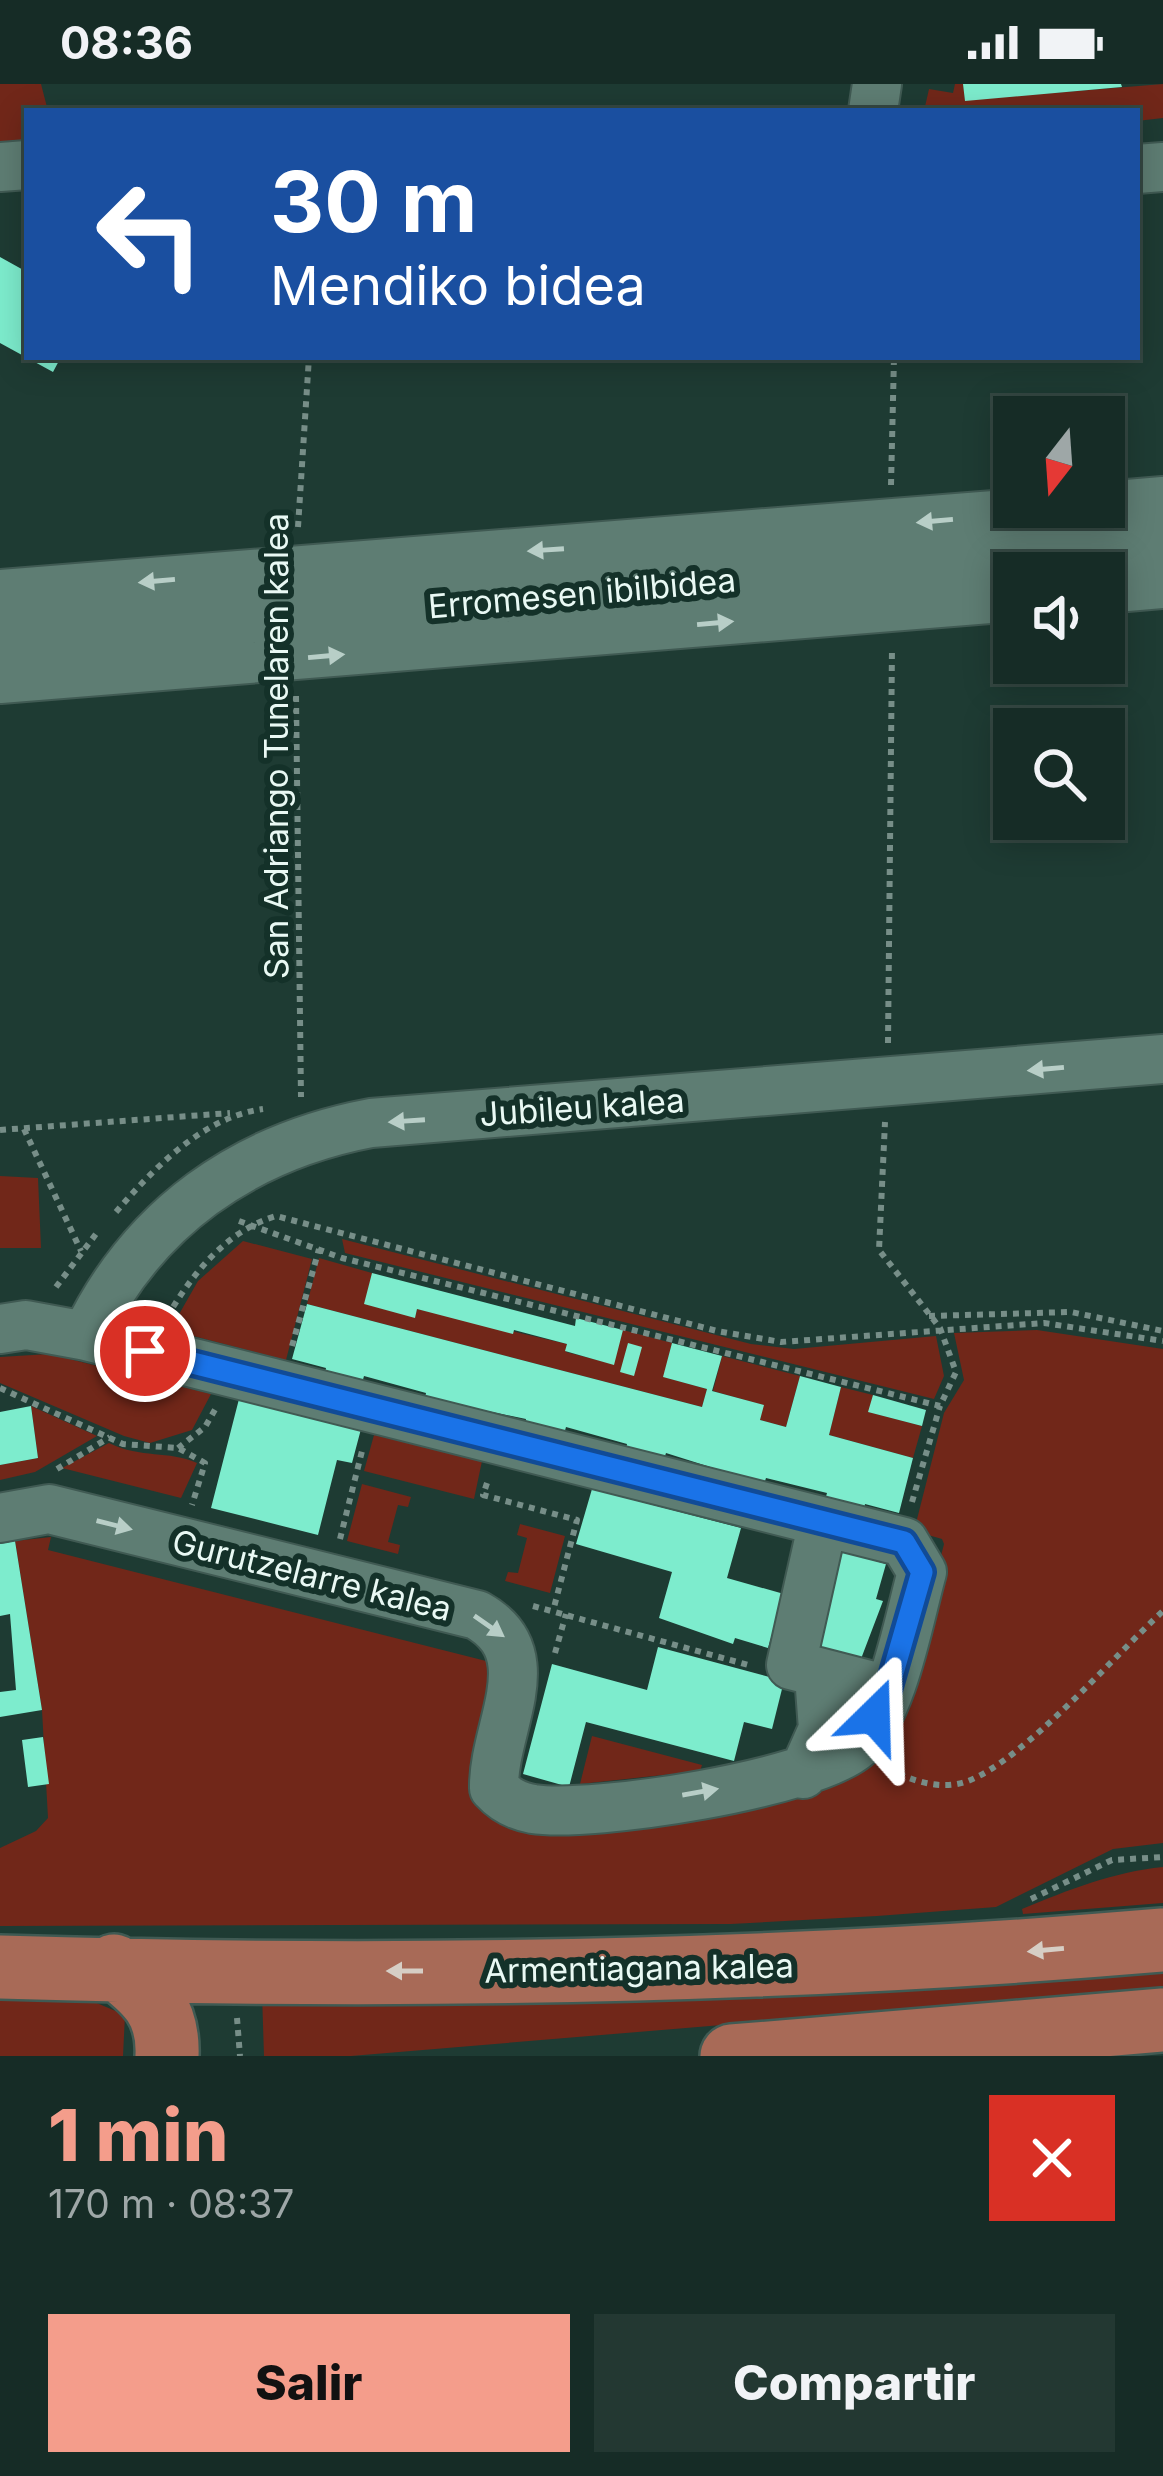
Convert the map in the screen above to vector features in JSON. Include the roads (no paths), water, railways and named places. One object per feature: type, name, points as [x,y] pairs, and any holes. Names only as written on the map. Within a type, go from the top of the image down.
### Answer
[{"type":"main road","name":"Armentiagana kalea","points":[[10,1962],[583,1971],[881,1961],[1163,1940]]},
{"type":"main road","points":[[114,1966],[151,1993],[169,2030],[167,2056]]},
{"type":"main road","points":[[732,2056],[1163,2020]]},
{"type":"street","points":[[1125,504],[1163,501]]},
{"type":"street","name":"Erromesen ibilbidea","points":[[0,594],[993,515]]},
{"type":"street","name":"Erromesen ibilbidea","points":[[0,639],[1163,544]]},
{"type":"street","points":[[1125,587],[1163,584]]},
{"type":"street","name":"Erromesen ibilbidea","points":[[0,679],[993,599]]},
{"type":"street","name":"Jubileu kalea","points":[[86,1336],[114,1287],[178,1216],[239,1167],[309,1135],[371,1123],[1163,1059]]},
{"type":"street","points":[[0,1329],[26,1324],[86,1336],[904,1542],[922,1572],[888,1690],[860,1743],[803,1774]]},
{"type":"street","name":"Gurutzelarre kalea","points":[[0,1518],[49,1509],[477,1615],[495,1625],[510,1642],[516,1662],[494,1762],[494,1787],[506,1801],[535,1809],[609,1808],[803,1774]]},
{"type":"street","points":[[823,1522],[790,1665],[888,1690]]},
{"type":"street","points":[[803,1774],[823,1729],[819,1675]]}]
